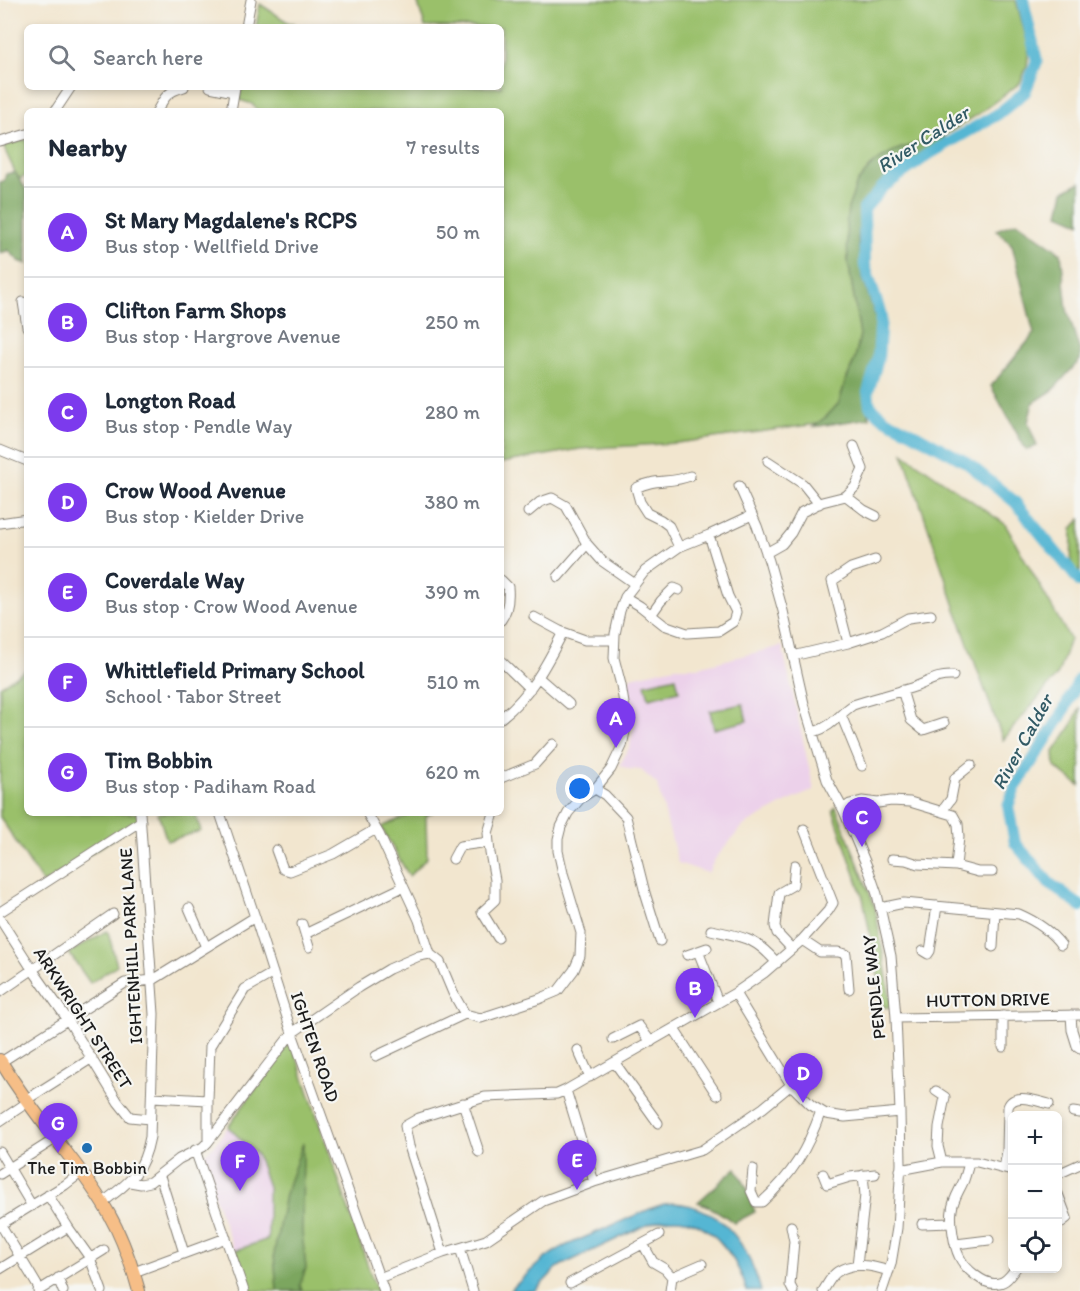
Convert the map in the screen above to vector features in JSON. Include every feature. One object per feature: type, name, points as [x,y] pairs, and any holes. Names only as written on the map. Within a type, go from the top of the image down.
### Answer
[{"type":"main road","points":[[1,1064],[82,1172],[110,1216],[134,1272],[139,1291]]},
{"type":"street","points":[[247,24],[251,0]]},
{"type":"street","points":[[57,108],[69,90]]},
{"type":"street","points":[[158,108],[169,90]]},
{"type":"street","points":[[232,108],[235,90]]},
{"type":"street","points":[[0,142],[24,135]]},
{"type":"street","points":[[23,302],[24,308]]},
{"type":"street","points":[[766,553],[782,544],[791,533],[802,512],[846,496],[855,487],[863,469],[854,446]]},
{"type":"street","points":[[0,450],[24,460]]},
{"type":"street","points":[[768,461],[803,484],[819,504]]},
{"type":"street","points":[[679,547],[669,526],[647,513],[640,502],[636,488],[646,483],[678,481],[690,476]]},
{"type":"street","name":"PENDLE WAY","points":[[740,486],[766,553],[783,611],[804,704],[827,780],[843,809],[877,894],[891,956],[900,1112],[900,1170],[897,1228],[889,1271],[882,1291]]},
{"type":"street","points":[[846,496],[876,516]]},
{"type":"street","points":[[528,512],[540,502],[552,498],[566,506],[587,544],[602,561],[635,584]]},
{"type":"street","points":[[376,1056],[465,1014],[482,1018],[558,991],[574,970],[579,956],[581,933],[563,873],[558,839],[568,813],[581,798],[595,789],[611,769],[622,746],[627,722],[614,658],[620,611],[625,597],[645,571],[679,547],[710,536],[752,515]]},
{"type":"street","points":[[0,523],[24,519]]},
{"type":"street","points":[[625,597],[664,625],[687,633],[719,631],[733,622],[736,612],[728,596],[710,536]]},
{"type":"street","points":[[558,577],[587,544]]},
{"type":"street","points":[[847,644],[832,581],[851,568],[875,560]]},
{"type":"street","points":[[504,583],[508,587],[509,597],[504,616]]},
{"type":"street","points":[[651,615],[674,588],[680,590]]},
{"type":"street","points":[[793,656],[847,644],[882,632],[908,618],[931,615]]},
{"type":"street","points":[[534,617],[585,640],[615,640]]},
{"type":"street","points":[[504,715],[539,678],[563,632]]},
{"type":"street","points":[[504,664],[530,689]]},
{"type":"street","points":[[814,732],[826,728],[853,705],[919,685],[930,679],[953,676]]},
{"type":"street","points":[[539,678],[569,704]]},
{"type":"street","points":[[902,690],[911,720],[923,730],[944,723]]},
{"type":"street","points":[[841,715],[862,766]]},
{"type":"street","points":[[504,777],[535,764],[553,744]]},
{"type":"street","points":[[942,811],[951,799],[956,778],[971,765]]},
{"type":"street","points":[[595,789],[605,795],[626,817],[660,941]]},
{"type":"street","points":[[843,809],[850,804],[862,801],[910,802],[952,815],[958,824],[956,866]]},
{"type":"street","name":"IGHTEN ROAD","points":[[221,816],[292,1033],[384,1291]]},
{"type":"street","points":[[369,816],[419,920],[430,954],[440,962],[465,1014]]},
{"type":"street","points":[[493,816],[488,833],[495,880],[495,900],[482,912],[498,938]]},
{"type":"street","points":[[0,912],[141,817]]},
{"type":"street","name":"IGHTENHILL PARK LANE","points":[[102,1203],[130,1182],[136,1174],[147,1154],[150,1137],[154,1014],[141,817]]},
{"type":"street","points":[[276,850],[282,868],[290,871],[333,854],[376,829]]},
{"type":"street","points":[[443,1253],[409,1146],[405,1126],[418,1118],[485,1097],[557,1094],[675,1029],[735,993],[777,963],[802,940],[833,903],[804,830]]},
{"type":"street","points":[[453,859],[460,846],[489,842]]},
{"type":"street","points":[[892,860],[992,872]]},
{"type":"street","points":[[792,949],[777,933],[775,918],[779,893],[793,885],[795,865]]},
{"type":"street","points":[[309,947],[304,929],[403,887]]},
{"type":"street","points":[[880,908],[904,903],[1019,914],[1033,920],[1054,936],[1060,945]]},
{"type":"street","points":[[923,951],[928,954],[930,951],[937,906]]},
{"type":"street","points":[[189,908],[206,947]]},
{"type":"street","points":[[993,946],[995,912]]},
{"type":"street","points":[[0,992],[113,914]]},
{"type":"street","points":[[1,1064],[125,983],[153,980],[255,917]]},
{"type":"street","name":"ARKWRIGHT STREET","points":[[0,919],[68,1020],[117,1102],[130,1117],[150,1119]]},
{"type":"street","points":[[711,930],[753,941],[765,949],[777,963]]},
{"type":"street","points":[[802,940],[820,952],[846,954],[849,988]]},
{"type":"street","points":[[687,955],[702,950],[718,1002]]},
{"type":"street","points":[[130,1182],[141,1184],[150,1182],[179,1159],[208,1142],[292,1033],[344,996],[389,969],[419,956],[430,954]]},
{"type":"street","points":[[208,1142],[210,1046],[245,989],[273,973]]},
{"type":"street","points":[[735,993],[791,1085],[811,1105],[826,1114],[845,1117],[900,1112]]},
{"type":"street","points":[[1075,1015],[1072,1030],[1077,1046],[1080,1048]]},
{"type":"street","name":"HUTTON DRIVE","points":[[896,1018],[1075,1015]]},
{"type":"street","points":[[1003,1016],[1003,1047]]},
{"type":"street","points":[[613,1039],[639,1026],[651,1042]]},
{"type":"street","points":[[675,1029],[717,1095]]},
{"type":"street","points":[[578,1050],[590,1077]]},
{"type":"street","points":[[0,1120],[92,1058]]},
{"type":"street","points":[[615,1063],[658,1123]]},
{"type":"street","points":[[379,1278],[443,1253],[486,1240],[543,1201],[594,1182],[702,1150],[791,1085]]},
{"type":"street","points":[[566,1090],[594,1182]]},
{"type":"street","points":[[936,1091],[945,1096],[938,1146],[942,1162]]},
{"type":"street","points":[[152,1097],[208,1100]]},
{"type":"street","points":[[900,1170],[942,1162],[977,1162],[1008,1170],[1008,1107],[1010,1101],[1015,1098],[1049,1104]]},
{"type":"street","points":[[463,1103],[479,1152]]},
{"type":"street","points":[[753,1169],[751,1191],[756,1202],[762,1202],[778,1188],[802,1157],[821,1111]]},
{"type":"street","points":[[0,1174],[55,1138]]},
{"type":"street","points":[[195,1150],[244,1291]]},
{"type":"street","points":[[0,1152],[32,1206]]},
{"type":"street","points":[[969,1162],[954,1202],[951,1223],[959,1256],[965,1266],[990,1284],[1006,1280],[1012,1273]]},
{"type":"street","points":[[1062,1172],[1080,1164]]},
{"type":"street","points":[[82,1172],[0,1225],[39,1290],[104,1250]]},
{"type":"street","points":[[823,1174],[823,1186],[842,1179],[875,1174]]},
{"type":"street","points":[[858,1265],[865,1195],[863,1175]]},
{"type":"street","points":[[159,1176],[184,1253]]},
{"type":"street","points":[[48,1195],[90,1258],[102,1291]]},
{"type":"street","points":[[1062,1205],[1067,1218],[1062,1221]]},
{"type":"street","points":[[922,1224],[951,1223]]},
{"type":"street","points":[[791,1226],[794,1241],[790,1285],[793,1291]]},
{"type":"street","points":[[0,1269],[68,1227]]},
{"type":"street","points":[[570,1283],[659,1234]]},
{"type":"street","points":[[134,1272],[226,1238]]},
{"type":"street","points":[[956,1244],[989,1240]]},
{"type":"street","points":[[643,1244],[653,1262],[665,1269],[672,1277],[670,1291]]},
{"type":"street","points":[[460,1248],[473,1291]]},
{"type":"street","points":[[672,1277],[702,1264]]},
{"type":"street","points":[[823,1291],[836,1272],[858,1265],[889,1271]]},
{"type":"street","points":[[58,1278],[63,1291]]},
{"type":"shaded area","points":[[782,646],[814,790],[743,826],[715,859],[708,873],[678,863],[657,784],[641,770],[628,769],[620,765],[630,746],[634,724],[627,684],[631,677],[675,667],[698,667]]},
{"type":"shaded area","points":[[228,1127],[257,1155],[268,1187],[268,1239],[234,1251],[203,1164],[205,1153],[214,1146]]},
{"type":"green space","points":[[417,0],[1016,0],[1029,48],[1027,67],[1020,83],[977,115],[943,136],[899,149],[874,163],[857,183],[848,260],[860,335],[855,359],[839,403],[817,424],[677,443],[580,449],[504,462],[504,108],[255,108],[252,104],[239,100],[241,90],[504,90],[504,24],[424,24]]},
{"type":"green space","points":[[260,4],[289,23],[294,24],[257,24]]},
{"type":"green space","points":[[943,136],[945,140],[895,176],[872,195],[862,208],[858,239],[862,275],[877,321],[875,360],[864,394],[870,418],[813,427],[839,403],[855,359],[860,335],[848,260],[846,225],[848,208],[857,183],[874,163],[899,149]]},
{"type":"green space","points":[[24,140],[24,176],[19,179],[3,146]]},
{"type":"green space","points":[[15,172],[24,186],[24,263],[8,250],[0,254],[0,182],[4,181],[6,174]]},
{"type":"green space","points":[[1080,182],[1080,223],[1059,214],[1064,191]]},
{"type":"green space","points":[[1017,222],[1061,253],[1067,309],[1080,352],[1080,360],[1052,391],[1033,403],[1028,422],[1037,446],[1026,450],[991,386],[1034,334],[1012,245],[996,230]]},
{"type":"green space","points":[[903,453],[1005,524],[1070,639],[1058,674],[1003,740],[965,636]]},
{"type":"green space","points":[[1080,519],[1080,583],[1071,570],[1072,529]]},
{"type":"green space","points":[[24,671],[24,816],[141,816],[141,821],[43,884],[0,817],[0,686]]},
{"type":"green space","points":[[676,677],[679,691],[649,698],[645,684]]},
{"type":"green space","points":[[743,704],[747,721],[714,729],[710,711]]},
{"type":"green space","points":[[1080,707],[1080,786],[1055,767],[1054,752],[1072,725]]},
{"type":"green space","points":[[836,807],[875,907],[892,1008],[884,1007],[863,898],[833,810]]},
{"type":"green space","points":[[159,816],[196,816],[201,831],[167,841]]},
{"type":"green space","points":[[407,816],[426,816],[427,858],[409,876],[381,827]]},
{"type":"green space","points":[[106,931],[117,965],[90,983],[69,953]]},
{"type":"green space","points":[[291,1040],[377,1291],[248,1291],[234,1251],[268,1239],[268,1187],[257,1155],[228,1127]]},
{"type":"green space","points":[[303,1143],[302,1232],[306,1268],[300,1285],[302,1291],[277,1291],[274,1254],[285,1194]]},
{"type":"green space","points":[[736,1168],[747,1188],[755,1212],[734,1223],[698,1202]]},
{"type":"water","points":[[674,1203],[692,1206],[707,1212],[732,1232],[749,1259],[761,1291],[747,1291],[735,1264],[718,1239],[706,1229],[679,1219],[652,1223],[562,1265],[535,1291],[510,1291],[529,1272],[557,1250],[652,1208]]},
{"type":"waterway","name":"River Calder","points":[[1023,0],[1037,61],[1025,92],[998,114],[929,154],[883,187],[864,209],[865,266],[881,315],[878,359],[868,392],[870,406],[885,419],[966,462],[1015,502],[1080,582]]},
{"type":"waterway","name":"River Calder","points":[[1080,678],[1061,716],[1015,788],[1008,806],[1015,843],[1049,883],[1080,906]]},
{"type":"place","name":"St Mary Magdalene's RCPS","points":[[616,748]]},
{"type":"place","name":"Longton Road","points":[[862,847]]},
{"type":"place","name":"Clifton Farm Shops","points":[[695,1018]]},
{"type":"place","name":"Crow Wood Avenue","points":[[803,1103]]},
{"type":"place","name":"The Tim Bobbin","points":[[87,1148]]},
{"type":"place","name":"Tim Bobbin","points":[[58,1153]]},
{"type":"place","name":"Coverdale Way","points":[[577,1190]]},
{"type":"place","name":"Whittlefield Primary School","points":[[240,1191]]}]
